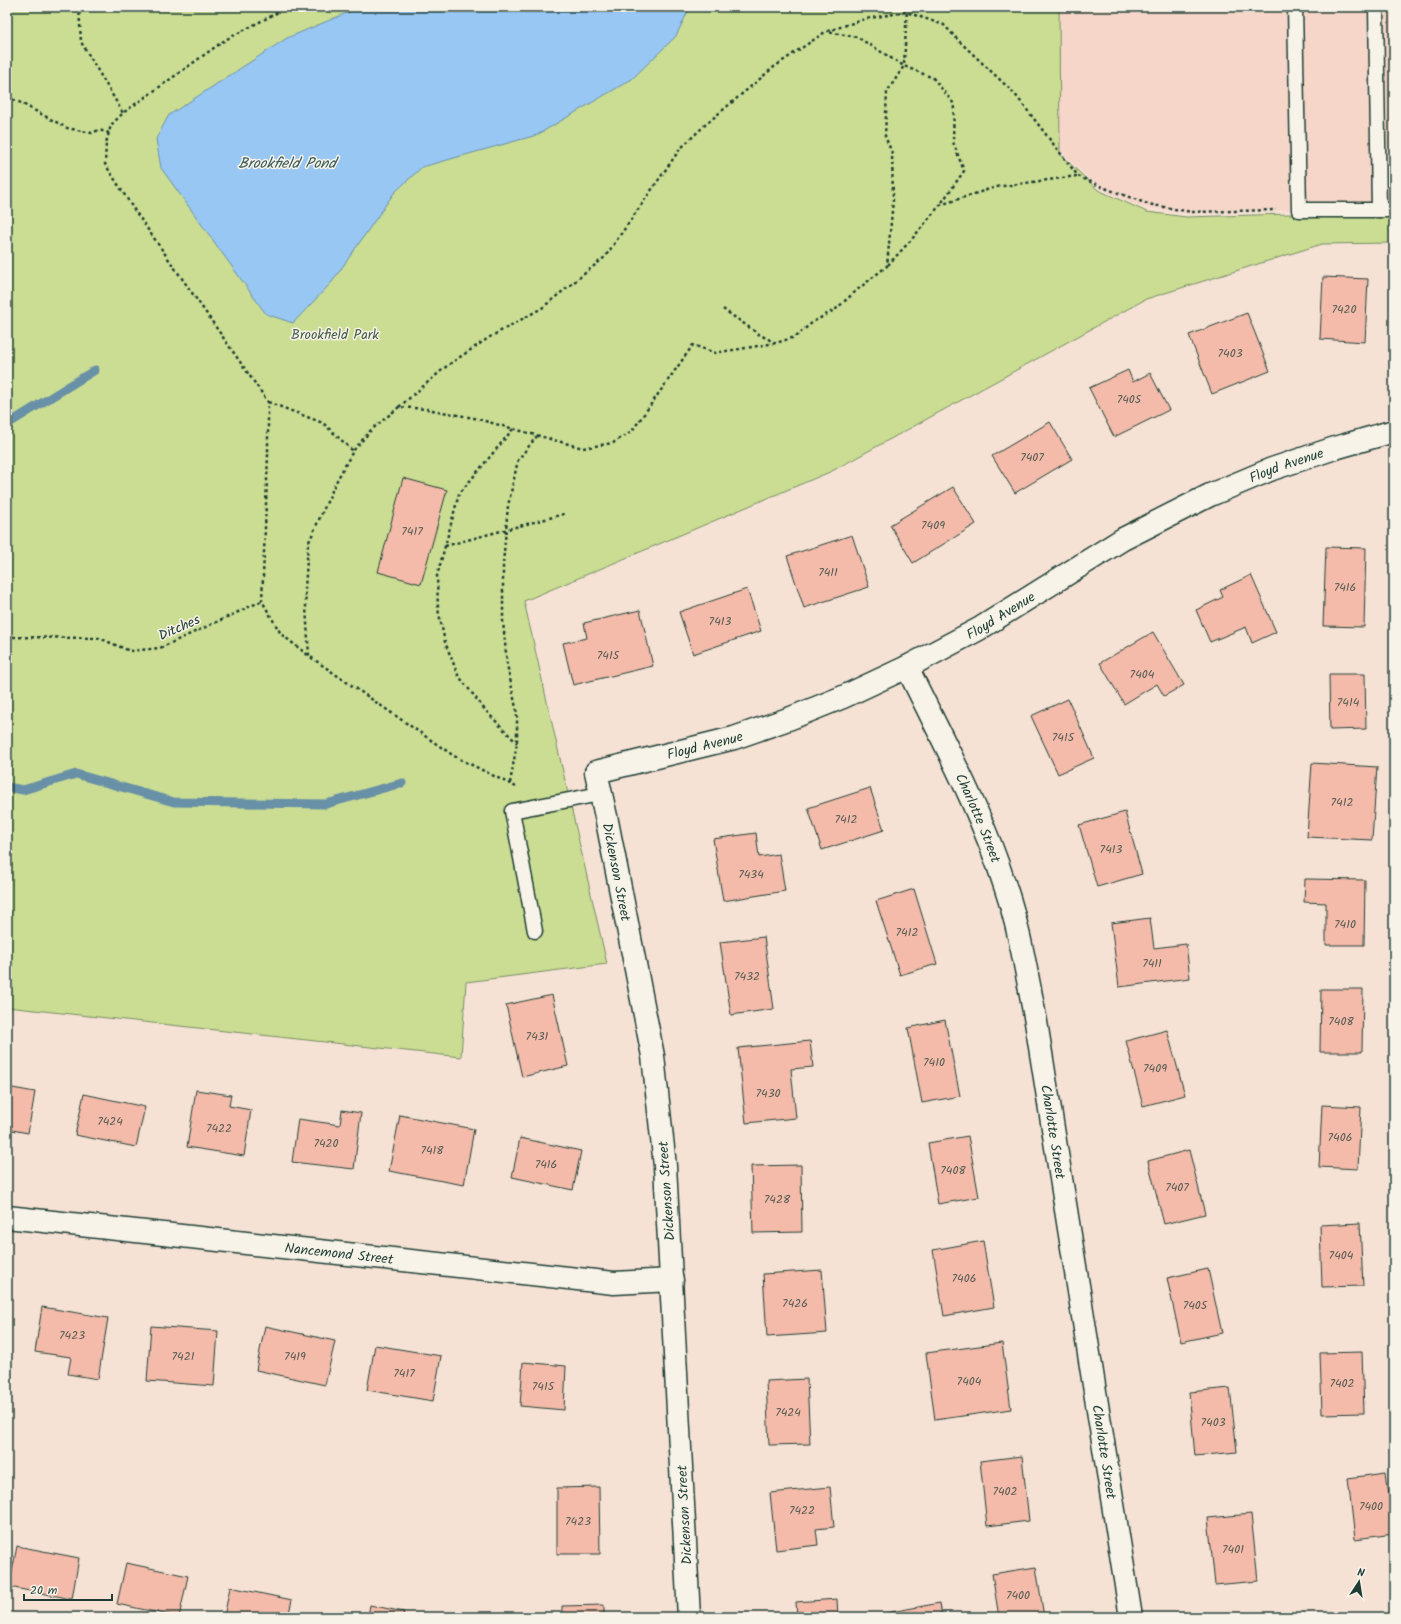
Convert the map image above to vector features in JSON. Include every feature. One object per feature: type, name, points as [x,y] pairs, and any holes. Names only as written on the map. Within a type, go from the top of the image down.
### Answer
[{"type":"street","name":"Floyd Avenue","points":[[596,772],[734,738],[806,712],[907,667],[979,629],[1123,539],[1210,495],[1279,467],[1335,448],[1394,431]]},
{"type":"street","name":"Charlotte Street","points":[[907,667],[966,786],[986,834],[1005,886],[1021,945],[1037,1030],[1131,1617]]},
{"type":"street","name":"Dickenson Street","points":[[596,772],[653,1056],[665,1166],[689,1617]]},
{"type":"street","name":"Nancemond Street","points":[[7,1217],[614,1283],[672,1280]]},
{"type":"lane","points":[[1295,7],[1299,210],[1394,210]]},
{"type":"lane","points":[[1376,7],[1379,210]]},
{"type":"lane","points":[[535,931],[512,811],[600,794]]},
{"type":"path","points":[[79,7],[81,42],[123,113]]},
{"type":"path","points":[[288,7],[225,40],[123,113],[111,125],[106,143],[105,164],[268,402],[323,423],[353,451]]},
{"type":"path","points":[[888,266],[893,200],[892,153],[885,136],[887,92],[904,66],[907,7]]},
{"type":"path","points":[[309,656],[305,590],[308,544],[336,482],[353,451],[371,430],[448,365],[490,337],[542,308],[605,257],[680,149],[705,125],[774,67],[825,32],[865,19],[906,12],[944,25],[1014,93],[1078,176],[1102,187],[1148,204],[1190,212],[1299,210]]},
{"type":"path","points":[[399,407],[427,409],[474,418],[583,448],[613,443],[632,431],[693,345],[715,353],[776,343],[795,337],[813,322],[836,309],[857,290],[888,266],[940,205],[964,171],[953,142],[954,104],[933,78],[904,66],[857,37],[825,32]]},
{"type":"path","points":[[7,99],[12,99],[19,102],[67,128],[92,133],[99,130],[109,133]]},
{"type":"path","points":[[940,205],[996,187],[1078,176]]},
{"type":"path","points":[[723,310],[760,335],[776,343]]},
{"type":"path","points":[[268,402],[268,455],[262,602],[280,634],[309,656],[454,756],[510,783],[546,804]]},
{"type":"path","points":[[513,429],[459,494],[437,576],[438,610],[445,642],[458,675],[485,710],[517,743]]},
{"type":"path","points":[[510,783],[517,743],[517,713],[507,664],[503,621],[503,564],[508,506],[518,460],[537,436]]},
{"type":"path","points":[[446,546],[564,514]]},
{"type":"path","name":"Ditches","points":[[7,637],[99,638],[130,651],[160,648],[262,602]]},
{"type":"shaded area","points":[[1059,7],[1394,7],[1394,207],[1186,213],[1146,208],[1110,193],[1088,178],[1060,150]]},
{"type":"green space","name":"Brookfield Park","points":[[7,7],[1059,7],[1060,154],[1098,190],[1147,212],[1186,217],[1394,211],[1394,243],[1322,244],[1146,299],[832,471],[524,601],[607,964],[466,982],[461,1057],[7,1007]]},
{"type":"water","name":"Brookfield Pond","points":[[361,7],[690,7],[676,36],[632,79],[537,135],[422,167],[394,193],[332,282],[293,323],[266,314],[161,168],[156,139],[169,115],[287,38]]},
{"type":"building","points":[[1323,277],[1368,279],[1365,342],[1320,339]]},
{"type":"building","points":[[1247,313],[1270,371],[1212,394],[1189,335]]},
{"type":"building","points":[[1128,370],[1133,382],[1150,373],[1169,410],[1114,437],[1089,388]]},
{"type":"building","points":[[1050,422],[1072,459],[1015,493],[992,456]]},
{"type":"building","points":[[403,478],[447,490],[421,584],[378,572]]},
{"type":"building","points":[[953,487],[976,524],[913,563],[890,525]]},
{"type":"building","points":[[852,535],[869,587],[804,608],[787,556]]},
{"type":"building","points":[[1326,547],[1366,548],[1364,627],[1323,626]]},
{"type":"building","points":[[1251,575],[1276,632],[1252,643],[1246,627],[1210,642],[1196,610],[1223,597],[1220,590]]},
{"type":"building","points":[[747,589],[761,631],[693,654],[679,612]]},
{"type":"building","points":[[640,610],[653,666],[573,685],[563,643],[587,638],[584,623]]},
{"type":"building","points":[[1153,632],[1184,685],[1164,696],[1157,684],[1124,704],[1100,663]]},
{"type":"building","points":[[1329,674],[1365,674],[1366,729],[1330,730]]},
{"type":"building","points":[[1068,699],[1094,758],[1058,774],[1031,716]]},
{"type":"building","points":[[1312,763],[1377,767],[1372,840],[1307,837]]},
{"type":"building","points":[[870,788],[884,830],[822,850],[808,808]]},
{"type":"building","points":[[1125,812],[1142,874],[1097,887],[1079,825]]},
{"type":"building","points":[[756,833],[759,857],[779,854],[785,891],[723,901],[713,839]]},
{"type":"building","points":[[1305,879],[1365,880],[1364,945],[1326,945],[1326,903],[1304,902]]},
{"type":"building","points":[[914,889],[937,964],[900,975],[876,901]]},
{"type":"building","points":[[1150,918],[1154,948],[1186,944],[1190,978],[1119,987],[1111,923]]},
{"type":"building","points":[[764,937],[774,1009],[731,1015],[720,942]]},
{"type":"building","points":[[1321,989],[1363,989],[1362,1052],[1320,1052]]},
{"type":"building","points":[[552,995],[568,1066],[522,1077],[506,1005]]},
{"type":"building","points":[[945,1020],[960,1096],[922,1103],[908,1028]]},
{"type":"building","points":[[1167,1030],[1185,1095],[1143,1106],[1126,1041]]},
{"type":"building","points":[[810,1041],[813,1067],[791,1069],[796,1118],[746,1123],[738,1048]]},
{"type":"building","points":[[7,1087],[35,1092],[28,1133],[7,1129]]},
{"type":"building","points":[[196,1090],[231,1095],[229,1106],[251,1110],[244,1156],[187,1147]]},
{"type":"building","points":[[84,1094],[145,1107],[136,1147],[75,1135]]},
{"type":"building","points":[[1322,1105],[1361,1107],[1358,1169],[1319,1167]]},
{"type":"building","points":[[342,1110],[361,1113],[354,1169],[292,1162],[298,1119],[340,1125]]},
{"type":"building","points":[[400,1115],[474,1129],[464,1185],[389,1171]]},
{"type":"building","points":[[968,1136],[979,1197],[938,1204],[928,1143]]},
{"type":"building","points":[[520,1138],[581,1151],[573,1190],[512,1177]]},
{"type":"building","points":[[1189,1150],[1205,1214],[1164,1224],[1148,1161]]},
{"type":"building","points":[[801,1165],[802,1232],[753,1233],[751,1166]]},
{"type":"building","points":[[1360,1223],[1363,1286],[1322,1287],[1320,1225]]},
{"type":"building","points":[[983,1241],[994,1307],[944,1316],[933,1250]]},
{"type":"building","points":[[1208,1269],[1222,1333],[1181,1342],[1167,1278]]},
{"type":"building","points":[[822,1270],[827,1333],[767,1337],[763,1274]]},
{"type":"building","points":[[42,1307],[108,1318],[98,1379],[68,1374],[71,1357],[35,1352]]},
{"type":"building","points":[[151,1326],[218,1331],[214,1386],[147,1381]]},
{"type":"building","points":[[265,1326],[335,1341],[325,1385],[256,1370]]},
{"type":"building","points":[[1002,1343],[1011,1409],[935,1420],[926,1353]]},
{"type":"building","points":[[375,1345],[441,1356],[433,1401],[367,1390]]},
{"type":"building","points":[[1362,1352],[1364,1413],[1322,1414],[1320,1353]]},
{"type":"building","points":[[523,1362],[566,1366],[564,1410],[520,1406]]},
{"type":"building","points":[[807,1379],[810,1444],[769,1445],[766,1381]]},
{"type":"building","points":[[1230,1388],[1237,1452],[1195,1456],[1189,1392]]},
{"type":"building","points":[[1022,1456],[1029,1521],[987,1526],[980,1461]]},
{"type":"building","points":[[1386,1473],[1394,1534],[1355,1539],[1348,1478]]},
{"type":"building","points":[[599,1487],[600,1554],[557,1554],[557,1488]]},
{"type":"building","points":[[830,1487],[834,1527],[816,1529],[818,1545],[776,1550],[770,1493]]},
{"type":"building","points":[[1251,1514],[1258,1581],[1215,1585],[1208,1518]]},
{"type":"building","points":[[17,1546],[79,1558],[72,1599],[9,1587]]},
{"type":"building","points":[[126,1563],[188,1576],[179,1617],[117,1604]]},
{"type":"building","points":[[1036,1567],[1044,1617],[999,1617],[992,1574]]},
{"type":"building","points":[[230,1587],[292,1600],[288,1617],[224,1617]]},
{"type":"building","points":[[837,1599],[838,1617],[797,1617],[796,1602]]},
{"type":"building","points":[[940,1603],[942,1617],[881,1617],[880,1614]]},
{"type":"building","points":[[370,1605],[404,1612],[402,1617],[340,1617],[341,1611],[368,1616]]},
{"type":"building","points":[[604,1605],[604,1617],[562,1617],[562,1606]]},
{"type":"waterway","points":[[7,422],[11,422],[95,370]]},
{"type":"waterway","points":[[7,787],[23,790],[76,774],[174,802],[326,804],[402,783]]}]
